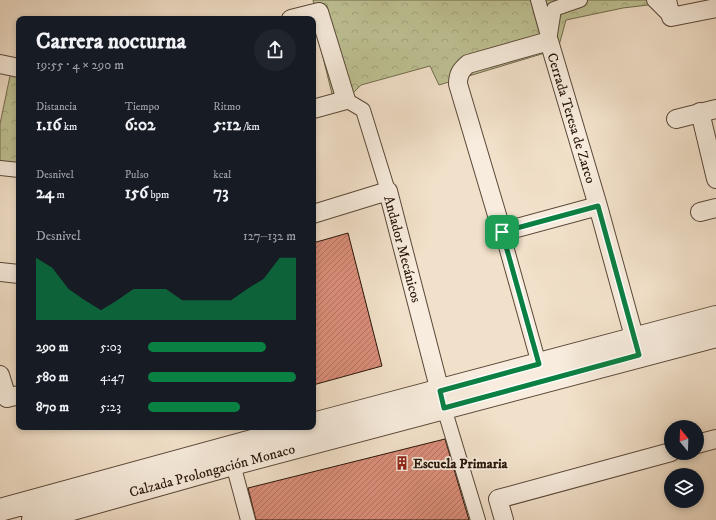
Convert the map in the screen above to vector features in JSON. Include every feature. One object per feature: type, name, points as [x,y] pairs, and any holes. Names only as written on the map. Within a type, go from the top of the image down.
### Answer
[{"type":"street","points":[[538,0],[549,41]]},
{"type":"street","points":[[549,41],[554,9],[580,0]]},
{"type":"street","points":[[654,0],[669,8],[716,8]]},
{"type":"street","points":[[303,16],[319,12],[346,100],[316,108]]},
{"type":"street","name":"Cerrada Teresa de Zarco","points":[[502,232],[458,84],[460,73],[468,64],[549,41],[598,206],[637,347]]},
{"type":"street","points":[[0,64],[16,67]]},
{"type":"street","name":"Andador Mecánicos","points":[[346,100],[362,110],[388,192],[442,399]]},
{"type":"street","points":[[676,119],[708,111],[716,179]]},
{"type":"street","points":[[0,168],[16,170]]},
{"type":"street","points":[[316,213],[388,192]]},
{"type":"street","points":[[539,364],[502,232],[598,206]]},
{"type":"street","points":[[0,272],[16,274]]},
{"type":"street","name":"Calzada Prolongación Monaco","points":[[33,520],[233,464],[442,399],[637,347],[716,317]]},
{"type":"street","name":"Calzada Prolongación Monaco","points":[[316,423],[442,399],[539,364],[637,347],[716,336]]},
{"type":"street","points":[[0,375],[7,398],[16,396]]},
{"type":"street","points":[[442,399],[478,520]]},
{"type":"street","name":"Calzada Prolongación Monaco","points":[[0,510],[292,430]]},
{"type":"street","points":[[704,442],[716,439]]},
{"type":"street","points":[[504,520],[498,499],[664,454]]},
{"type":"street","points":[[233,464],[248,520]]},
{"type":"green space","points":[[313,0],[655,0],[656,4],[623,8],[566,20],[558,49],[439,85],[430,66],[361,85],[336,110],[316,29],[316,16],[313,16],[311,9],[314,4]]},
{"type":"green space","points":[[11,71],[16,72],[16,164],[0,162],[0,124]]},
{"type":"building","points":[[348,233],[382,366],[316,384],[316,242]]},
{"type":"building","name":"Escuela Primaria","points":[[445,439],[469,520],[256,520],[248,488]]},
{"type":"place","name":"Escuela Primaria","points":[[402,463]]},
{"type":"route","points":[[598,206],[639,355],[444,408],[440,391],[539,364],[502,232],[598,206]]}]
